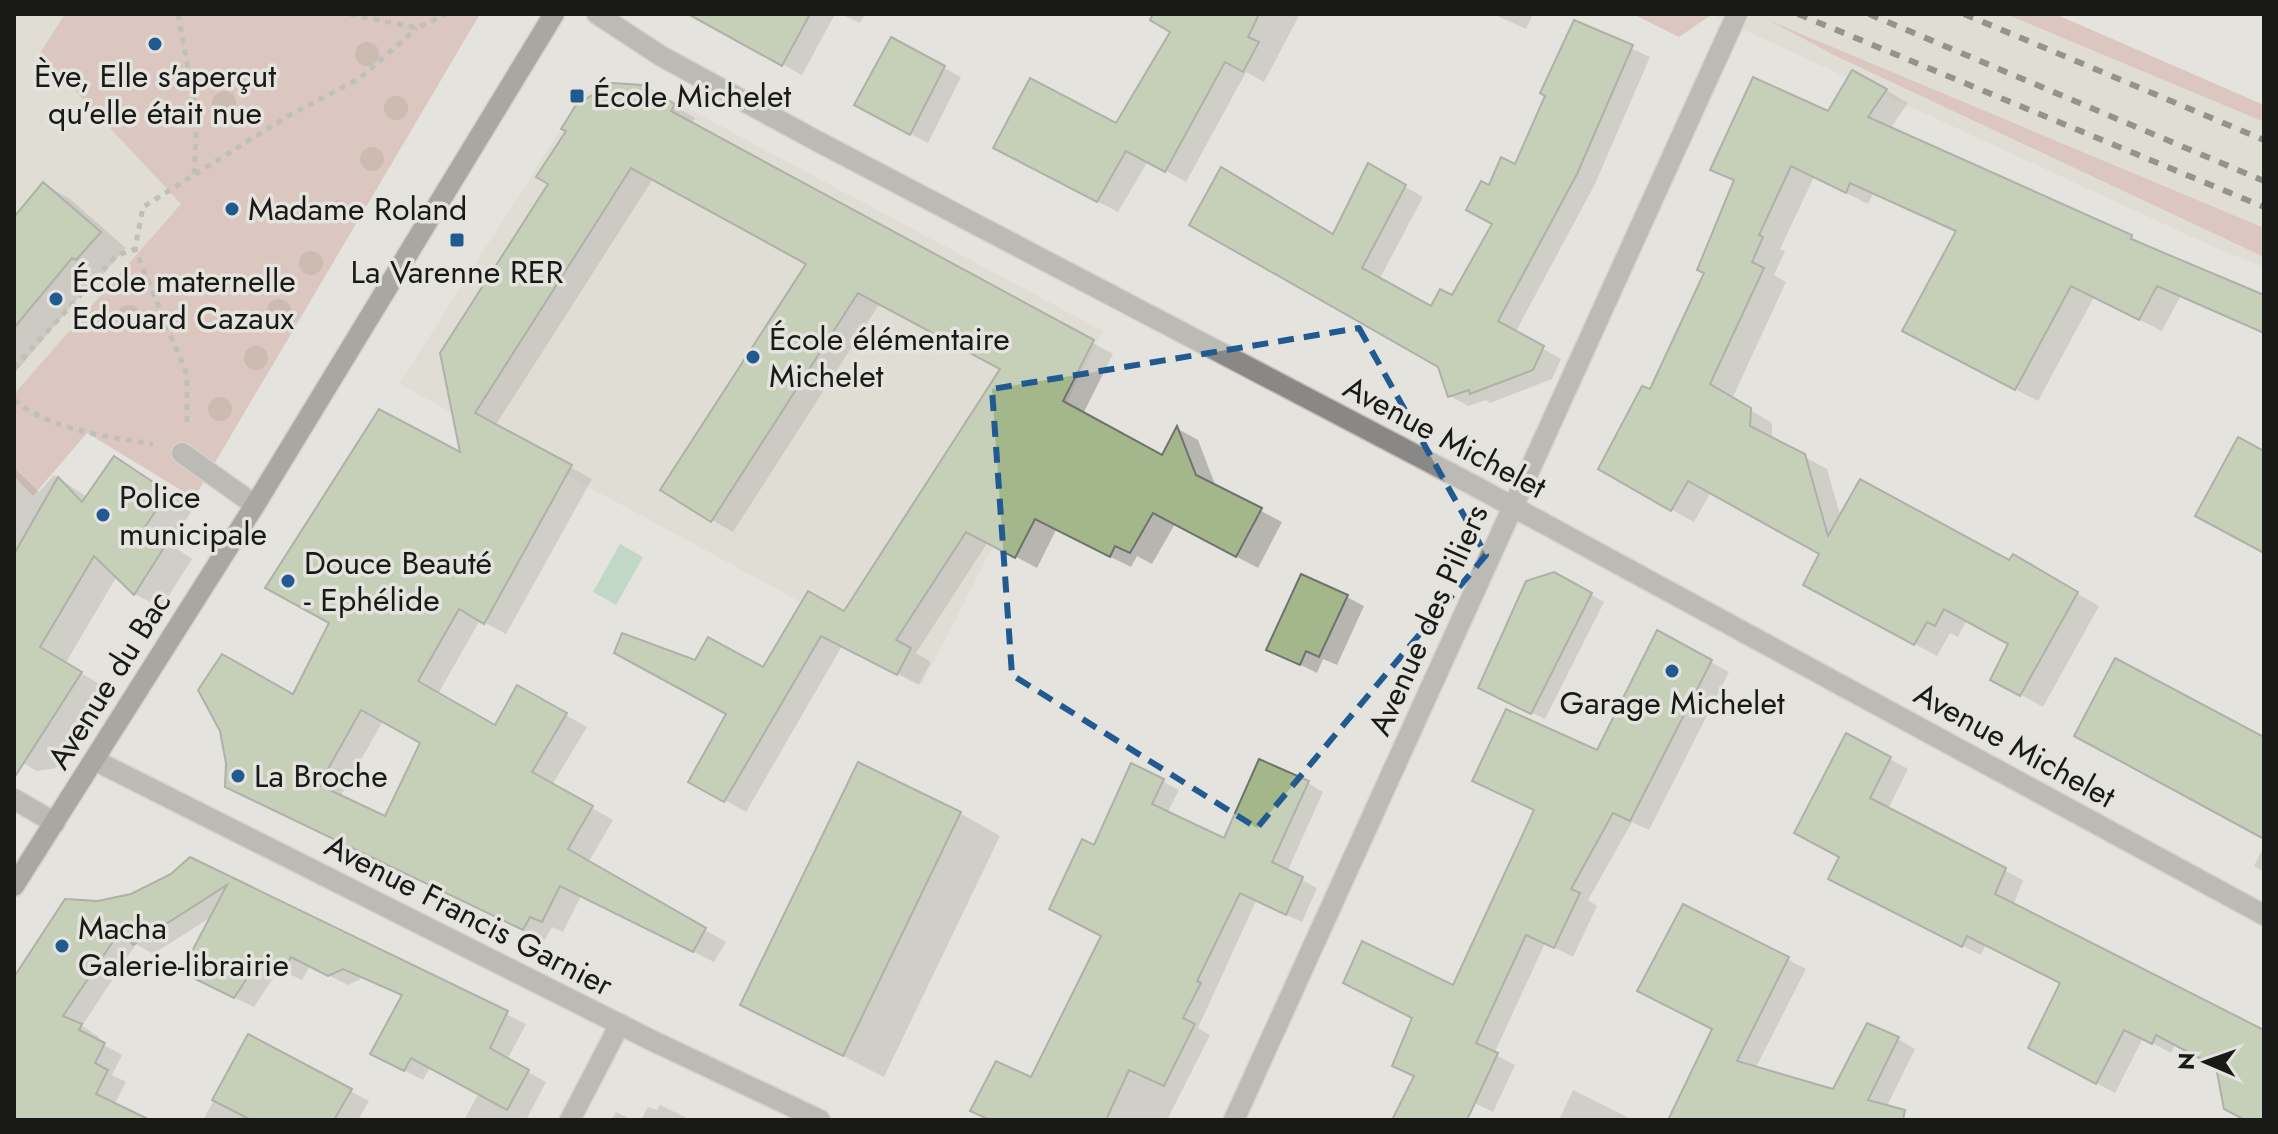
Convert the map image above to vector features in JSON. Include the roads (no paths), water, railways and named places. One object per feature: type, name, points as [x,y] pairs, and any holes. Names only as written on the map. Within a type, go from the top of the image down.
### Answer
[{"type":"main road","name":"Avenue du Bac","points":[[14,886],[255,505],[554,14]]},
{"type":"street","name":"Avenue des Piliers","points":[[1234,1120],[1737,14]]},
{"type":"street","name":"Avenue Michelet","points":[[605,16],[661,56],[817,141],[1513,506],[2264,915]]},
{"type":"street","points":[[182,453],[255,505]]},
{"type":"street","name":"Avenue Francis Garnier","points":[[94,760],[620,1024],[820,1120]]},
{"type":"street","points":[[14,799],[55,823]]},
{"type":"street","points":[[570,1120],[620,1024]]},
{"type":"railway","points":[[1798,14],[2264,207]]},
{"type":"railway","points":[[1869,14],[2264,181]]},
{"type":"railway","points":[[1964,14],[2264,140]]},
{"type":"place","name":"Ève, Elle s'aperçut qu'elle était nue","points":[[155,44]]},
{"type":"place","name":"École Michelet","points":[[577,96]]},
{"type":"place","name":"Madame Roland","points":[[232,209]]},
{"type":"place","name":"La Varenne RER","points":[[457,240]]},
{"type":"place","name":"École maternelle Edouard Cazaux","points":[[56,299]]},
{"type":"place","name":"École élémentaire Michelet","points":[[753,357]]},
{"type":"place","name":"Police municipale","points":[[103,515]]},
{"type":"place","name":"Douce Beauté - Ephélide","points":[[288,581]]},
{"type":"place","name":"Garage Michelet","points":[[1672,671]]},
{"type":"place","name":"La Broche","points":[[238,776]]},
{"type":"place","name":"Macha Galerie-librairie","points":[[62,946]]}]
